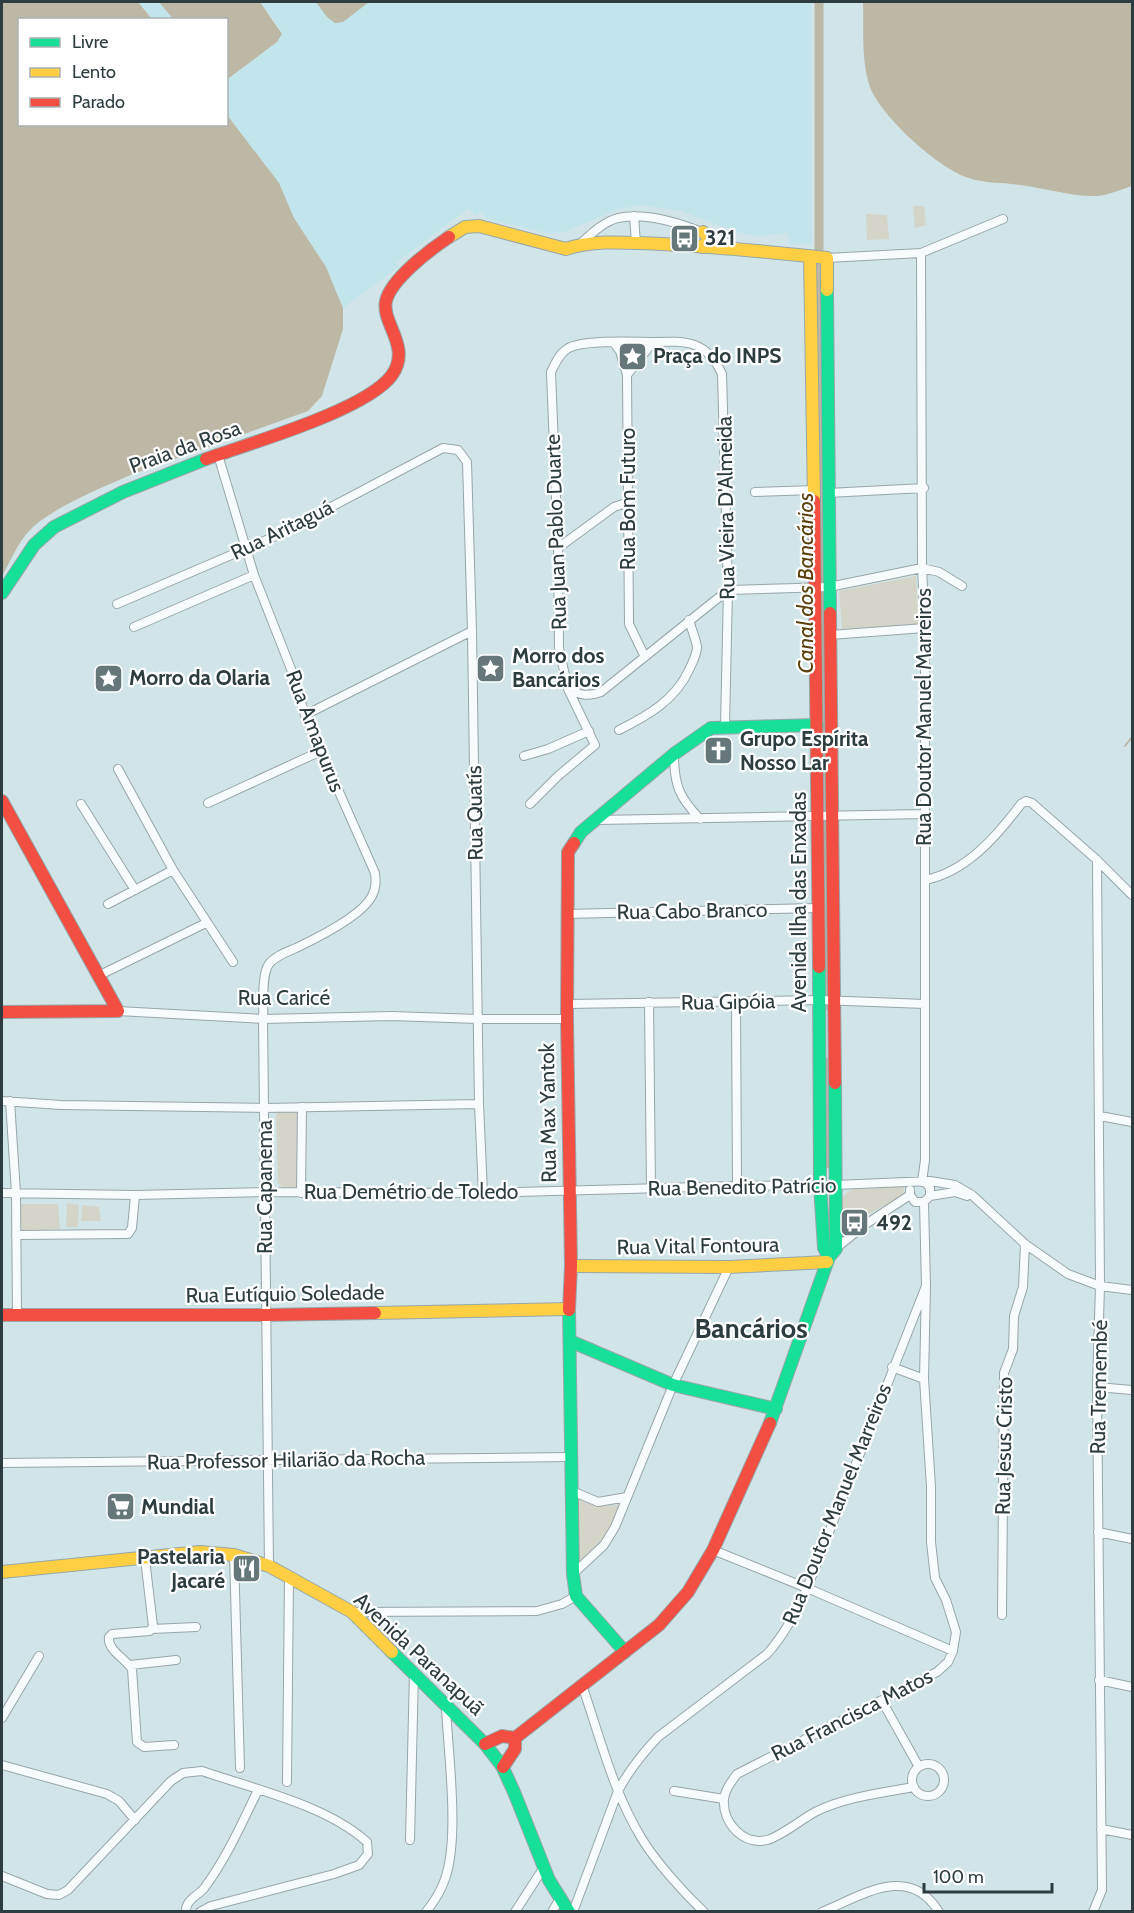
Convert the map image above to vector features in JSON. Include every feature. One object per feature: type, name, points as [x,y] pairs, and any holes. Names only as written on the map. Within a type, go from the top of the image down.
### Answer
[{"type":"street","points":[[634,216],[636,243]]},
{"type":"street","points":[[580,244],[604,224],[617,218],[634,216],[695,228],[740,248]]},
{"type":"street","points":[[580,244],[636,243],[740,248],[826,258],[921,253],[1003,219]]},
{"type":"street","name":"Praia da Rosa","points":[[2,592],[29,552],[46,533],[66,519],[130,488],[332,414],[364,398],[383,385],[391,378],[399,363],[400,354],[398,341],[386,310],[389,291],[398,280],[451,234],[476,225],[566,249],[580,244]]},
{"type":"street","points":[[702,247],[708,241],[707,235],[703,232]]},
{"type":"street","name":"Rua Doutor Manuel Marreiros","points":[[921,253],[924,488],[922,568],[925,628],[925,1160],[921,1182]]},
{"type":"street","name":"Avenida Ilha das Enxadas","points":[[811,257],[815,490],[823,588],[830,635],[825,816],[818,908],[820,1185],[829,1254]]},
{"type":"street","name":"Avenida Ilha das Enxadas","points":[[826,258],[828,493],[817,725],[825,816],[834,1001],[835,1185],[829,1254]]},
{"type":"street","name":"Rua Vieira D'Almeida","points":[[614,343],[687,341],[703,348],[715,359],[722,374],[728,590],[725,726]]},
{"type":"street","points":[[627,375],[653,342]]},
{"type":"street","name":"Rua Juan Pablo Duarte","points":[[530,804],[558,776],[595,745],[568,689],[559,648],[558,548],[551,372],[560,355],[568,347],[589,343],[614,343]]},
{"type":"street","name":"Rua Bom Futuro","points":[[614,343],[620,351],[627,375],[629,624],[644,655]]},
{"type":"street","name":"Rua Aritaguá","points":[[117,604],[278,535],[443,448]]},
{"type":"street","name":"Rua Quatís","points":[[443,448],[458,450],[467,462],[472,631],[479,1104],[483,1193]]},
{"type":"street","name":"Rua Amapurus","points":[[218,455],[254,575],[291,669],[305,715],[375,873],[376,885],[372,897],[363,909],[318,937],[277,957]]},
{"type":"street","points":[[828,493],[924,488]]},
{"type":"street","points":[[754,492],[815,490]]},
{"type":"street","points":[[558,548],[614,507],[629,502]]},
{"type":"street","points":[[568,689],[590,696],[601,692],[644,655],[728,590],[823,588],[922,568],[939,572],[962,586]]},
{"type":"street","points":[[134,627],[254,575]]},
{"type":"street","points":[[619,730],[649,715],[669,699],[685,678],[697,648],[689,620]]},
{"type":"street","points":[[830,635],[925,628]]},
{"type":"street","points":[[305,715],[472,631]]},
{"type":"street","name":"Rua Max Yantok","points":[[576,1596],[573,1574],[568,1309],[571,1266],[568,1190],[566,914],[568,852],[576,837],[674,754],[711,728],[817,725]]},
{"type":"street","points":[[524,756],[548,749],[589,731]]},
{"type":"street","points":[[208,803],[321,752]]},
{"type":"street","points":[[674,754],[677,789],[686,804],[700,819]]},
{"type":"street","points":[[118,769],[173,870],[233,963]]},
{"type":"street","points":[[2,801],[118,1011]]},
{"type":"street","points":[[925,880],[952,871],[972,856],[999,833],[1021,804],[1026,801],[1032,803],[1097,860],[1132,895]]},
{"type":"street","points":[[81,804],[135,890]]},
{"type":"street","points":[[598,820],[924,814]]},
{"type":"street","name":"Rua Tremembé","points":[[1093,1911],[1102,1890],[1097,1387],[1100,1287],[1100,1116],[1097,860]]},
{"type":"street","points":[[108,904],[173,870]]},
{"type":"street","name":"Rua Cabo Branco","points":[[566,914],[818,908]]},
{"type":"street","points":[[98,976],[206,923]]},
{"type":"street","name":"Rua Capanema","points":[[269,1566],[263,1019],[265,973],[269,964],[277,957]]},
{"type":"street","name":"Rua Gipóia","points":[[567,1004],[819,1000],[925,1004]]},
{"type":"street","points":[[649,1002],[651,1189]]},
{"type":"street","points":[[736,1002],[738,1186]]},
{"type":"street","name":"Rua Caricé","points":[[2,1012],[118,1011],[263,1019],[392,1016],[567,1019]]},
{"type":"street","points":[[17,1315],[16,1193],[6,1101],[61,1105],[265,1108],[479,1104]]},
{"type":"street","points":[[301,1193],[302,1107]]},
{"type":"street","points":[[1100,1116],[1132,1122]]},
{"type":"street","points":[[927,1199],[930,1188],[921,1182],[910,1187],[910,1196],[915,1202],[927,1199],[955,1192],[979,1201]]},
{"type":"street","name":"Rua Benedito Patrício","points":[[568,1190],[943,1182],[955,1185],[972,1194],[1024,1244],[1068,1274],[1100,1287],[1132,1290]]},
{"type":"street","name":"Rua Demétrio de Toledo","points":[[2,1193],[135,1195],[266,1192],[483,1193],[568,1190]]},
{"type":"street","points":[[16,1235],[128,1234],[132,1227],[135,1195]]},
{"type":"street","points":[[485,1744],[502,1736],[515,1738],[659,1625],[681,1601],[713,1550],[776,1409],[829,1254],[866,1224],[910,1196]]},
{"type":"street","name":"Rua Doutor Manuel Marreiros","points":[[571,1911],[626,1776],[658,1737],[767,1654],[781,1639],[790,1624],[807,1588],[892,1366],[926,1286],[927,1199]]},
{"type":"street","name":"Rua Jesus Cristo","points":[[1002,1615],[1004,1373],[1013,1349],[1014,1316],[1023,1287],[1024,1244]]},
{"type":"street","name":"Rua Vital Fontoura","points":[[571,1266],[729,1267],[829,1254]]},
{"type":"street","points":[[573,1574],[604,1545],[615,1527],[673,1385],[729,1267]]},
{"type":"street","name":"Rua Francisca Matos","points":[[724,1799],[729,1785],[737,1774],[938,1672],[948,1662],[953,1651],[956,1632],[946,1600],[934,1578],[924,1379],[926,1286]]},
{"type":"street","name":"Rua Eutíquio Soledade","points":[[2,1315],[266,1315],[568,1309]]},
{"type":"street","points":[[570,1341],[673,1385],[776,1409]]},
{"type":"street","points":[[892,1366],[924,1379]]},
{"type":"street","points":[[1097,1387],[1132,1390]]},
{"type":"street","name":"Rua Professor Hilarião da Rocha","points":[[2,1463],[570,1457]]},
{"type":"street","points":[[572,1491],[598,1502],[627,1497]]},
{"type":"street","points":[[1098,1532],[1132,1539]]},
{"type":"street","points":[[713,1550],[953,1651]]},
{"type":"street","name":"Avenida Paranapuã","points":[[2,1572],[200,1552],[234,1555],[269,1566],[352,1612],[485,1744],[502,1767],[559,1900],[571,1911]]},
{"type":"street","points":[[234,1555],[240,1768]]},
{"type":"street","points":[[145,1559],[152,1629]]},
{"type":"street","points":[[286,1782],[289,1576]]},
{"type":"street","points":[[352,1612],[537,1611],[562,1604],[576,1596],[625,1652]]},
{"type":"street","points":[[174,1745],[144,1747],[136,1742],[134,1679],[130,1665],[111,1647],[108,1641],[112,1634],[196,1626]]},
{"type":"street","points":[[2,1718],[39,1656]]},
{"type":"street","points":[[130,1665],[176,1660]]},
{"type":"street","points":[[410,1840],[414,1672]]},
{"type":"street","points":[[1099,1680],[1132,1687]]},
{"type":"street","points":[[582,1685],[618,1791],[642,1840],[687,1896],[704,1911]]},
{"type":"street","points":[[882,1701],[918,1767]]},
{"type":"street","points":[[426,1911],[435,1902],[446,1878],[451,1843],[452,1804],[446,1707]]},
{"type":"street","points":[[502,1767],[515,1749],[515,1738]]},
{"type":"street","points":[[927,1764],[936,1767],[942,1773],[942,1786],[937,1793],[928,1796],[920,1794],[914,1787],[913,1774],[918,1767],[927,1764]]},
{"type":"street","points":[[2,1765],[107,1794],[119,1801],[135,1820]]},
{"type":"street","points":[[2,1876],[47,1894],[59,1895],[68,1890],[171,1781],[183,1773],[202,1772],[317,1811],[354,1830],[367,1842],[368,1854],[359,1865],[200,1911]]},
{"type":"street","points":[[674,1791],[724,1799],[727,1819],[739,1835],[751,1840],[768,1840],[816,1812],[842,1801],[914,1787]]},
{"type":"street","points":[[186,1911],[185,1907],[188,1902],[204,1889],[234,1841],[258,1790]]},
{"type":"street","points":[[1101,1829],[1132,1835]]},
{"type":"street","points":[[515,1911],[544,1867]]},
{"type":"street","points":[[822,1911],[885,1886],[898,1885],[915,1887],[932,1899],[939,1911]]},
{"type":"street","points":[[552,1911],[559,1900]]},
{"type":"shaded area","points":[[2,2],[138,2],[151,18],[18,18],[18,126],[228,126],[228,116],[279,183],[294,218],[326,267],[343,308],[343,329],[322,396],[308,411],[133,474],[52,513],[26,534],[2,576]]},
{"type":"shaded area","points":[[138,2],[159,2],[172,18],[151,18]]},
{"type":"shaded area","points":[[159,2],[260,2],[282,34],[277,42],[228,78],[228,18],[172,18]]},
{"type":"shaded area","points":[[260,2],[316,2],[327,17],[343,22],[369,2],[811,2],[812,243],[789,245],[788,233],[757,236],[739,233],[681,211],[641,205],[619,209],[564,232],[551,234],[487,219],[481,211],[475,216],[469,208],[396,263],[399,267],[343,308],[326,267],[294,218],[279,183],[228,116],[228,78],[277,42],[279,27]]},
{"type":"shaded area","points":[[316,2],[369,2],[343,22],[335,23],[327,17]]},
{"type":"shaded area","points":[[863,2],[1132,2],[1132,186],[1102,195],[1078,195],[973,179],[940,162],[896,124],[874,96],[865,64]]},
{"type":"shaded area","points":[[913,206],[924,206],[926,225],[915,228]]},
{"type":"shaded area","points":[[866,214],[887,215],[889,239],[867,240]]},
{"type":"shaded area","points":[[916,576],[919,624],[842,629],[839,591]]},
{"type":"shaded area","points":[[279,1110],[299,1111],[298,1187],[282,1187],[278,1183],[276,1115]]},
{"type":"shaded area","points":[[904,1187],[903,1196],[870,1213],[846,1234],[841,1232],[840,1207],[847,1192],[853,1189]]},
{"type":"shaded area","points":[[67,1203],[79,1205],[78,1227],[66,1227]]},
{"type":"shaded area","points":[[18,1204],[58,1204],[60,1229],[22,1231]]},
{"type":"shaded area","points":[[82,1205],[99,1207],[101,1221],[81,1221]]},
{"type":"shaded area","points":[[578,1499],[600,1506],[622,1504],[602,1539],[586,1558],[580,1559],[575,1509]]},
{"type":"waterway","name":"Canal dos Bancários","points":[[819,2],[819,261],[829,1006]]},
{"type":"waterway","points":[[1125,746],[1132,737]]},
{"type":"waterway","name":"Canal dos Bancários","points":[[829,1062],[829,1164]]},
{"type":"traffic: fast","points":[[827,290],[830,613]]},
{"type":"traffic: fast","points":[[2,593],[34,545],[54,527],[123,492],[206,459]]},
{"type":"traffic: fast","points":[[574,843],[581,832],[674,754],[711,728],[817,725]]},
{"type":"traffic: fast","points":[[819,967],[820,1185],[824,1248],[829,1257]]},
{"type":"traffic: fast","points":[[770,1423],[829,1257],[836,1249],[835,1083]]},
{"type":"traffic: fast","points":[[569,1310],[573,1574],[576,1596],[625,1652]]},
{"type":"traffic: fast","points":[[570,1341],[673,1385],[776,1409]]},
{"type":"traffic: fast","points":[[392,1652],[485,1744],[502,1766],[549,1880],[569,1912]]},
{"type":"traffic: slow","points":[[449,237],[465,227],[479,226],[566,249],[601,243],[662,244],[827,258],[827,290]]},
{"type":"traffic: slow","points":[[702,247],[708,241],[707,235],[703,232]]},
{"type":"traffic: slow","points":[[810,257],[814,501]]},
{"type":"traffic: slow","points":[[571,1266],[729,1267],[827,1262]]},
{"type":"traffic: slow","points":[[375,1313],[569,1309]]},
{"type":"traffic: slow","points":[[2,1572],[200,1552],[234,1555],[269,1566],[352,1612],[392,1652]]},
{"type":"traffic: jam","points":[[206,459],[334,413],[379,388],[392,375],[399,355],[386,309],[389,292],[403,274],[449,237]]},
{"type":"traffic: jam","points":[[814,501],[819,967]]},
{"type":"traffic: jam","points":[[830,613],[835,1083]]},
{"type":"traffic: jam","points":[[2,801],[118,1011],[2,1012]]},
{"type":"traffic: jam","points":[[569,1310],[571,1266],[567,1019],[568,852],[574,843]]},
{"type":"traffic: jam","points":[[2,1315],[375,1313]]},
{"type":"traffic: jam","points":[[503,1767],[515,1749],[515,1738],[659,1625],[688,1592],[713,1550],[770,1423]]},
{"type":"traffic: jam","points":[[485,1744],[502,1736],[515,1738]]},
{"type":"place","name":"321","points":[[684,238]]},
{"type":"place","name":"Praça do INPS","points":[[632,356]]},
{"type":"place","name":"Morro dos Bancários","points":[[491,668]]},
{"type":"place","name":"Morro da Olaria","points":[[108,678]]},
{"type":"place","name":"Grupo Espírita Nosso Lar","points":[[719,751]]},
{"type":"place","name":"492","points":[[855,1223]]},
{"type":"place","name":"Mundial","points":[[120,1507]]},
{"type":"place","name":"Pastelaria Jacaré","points":[[246,1569]]},
{"type":"district","name":"Bancários","points":[[751,1329]]}]
